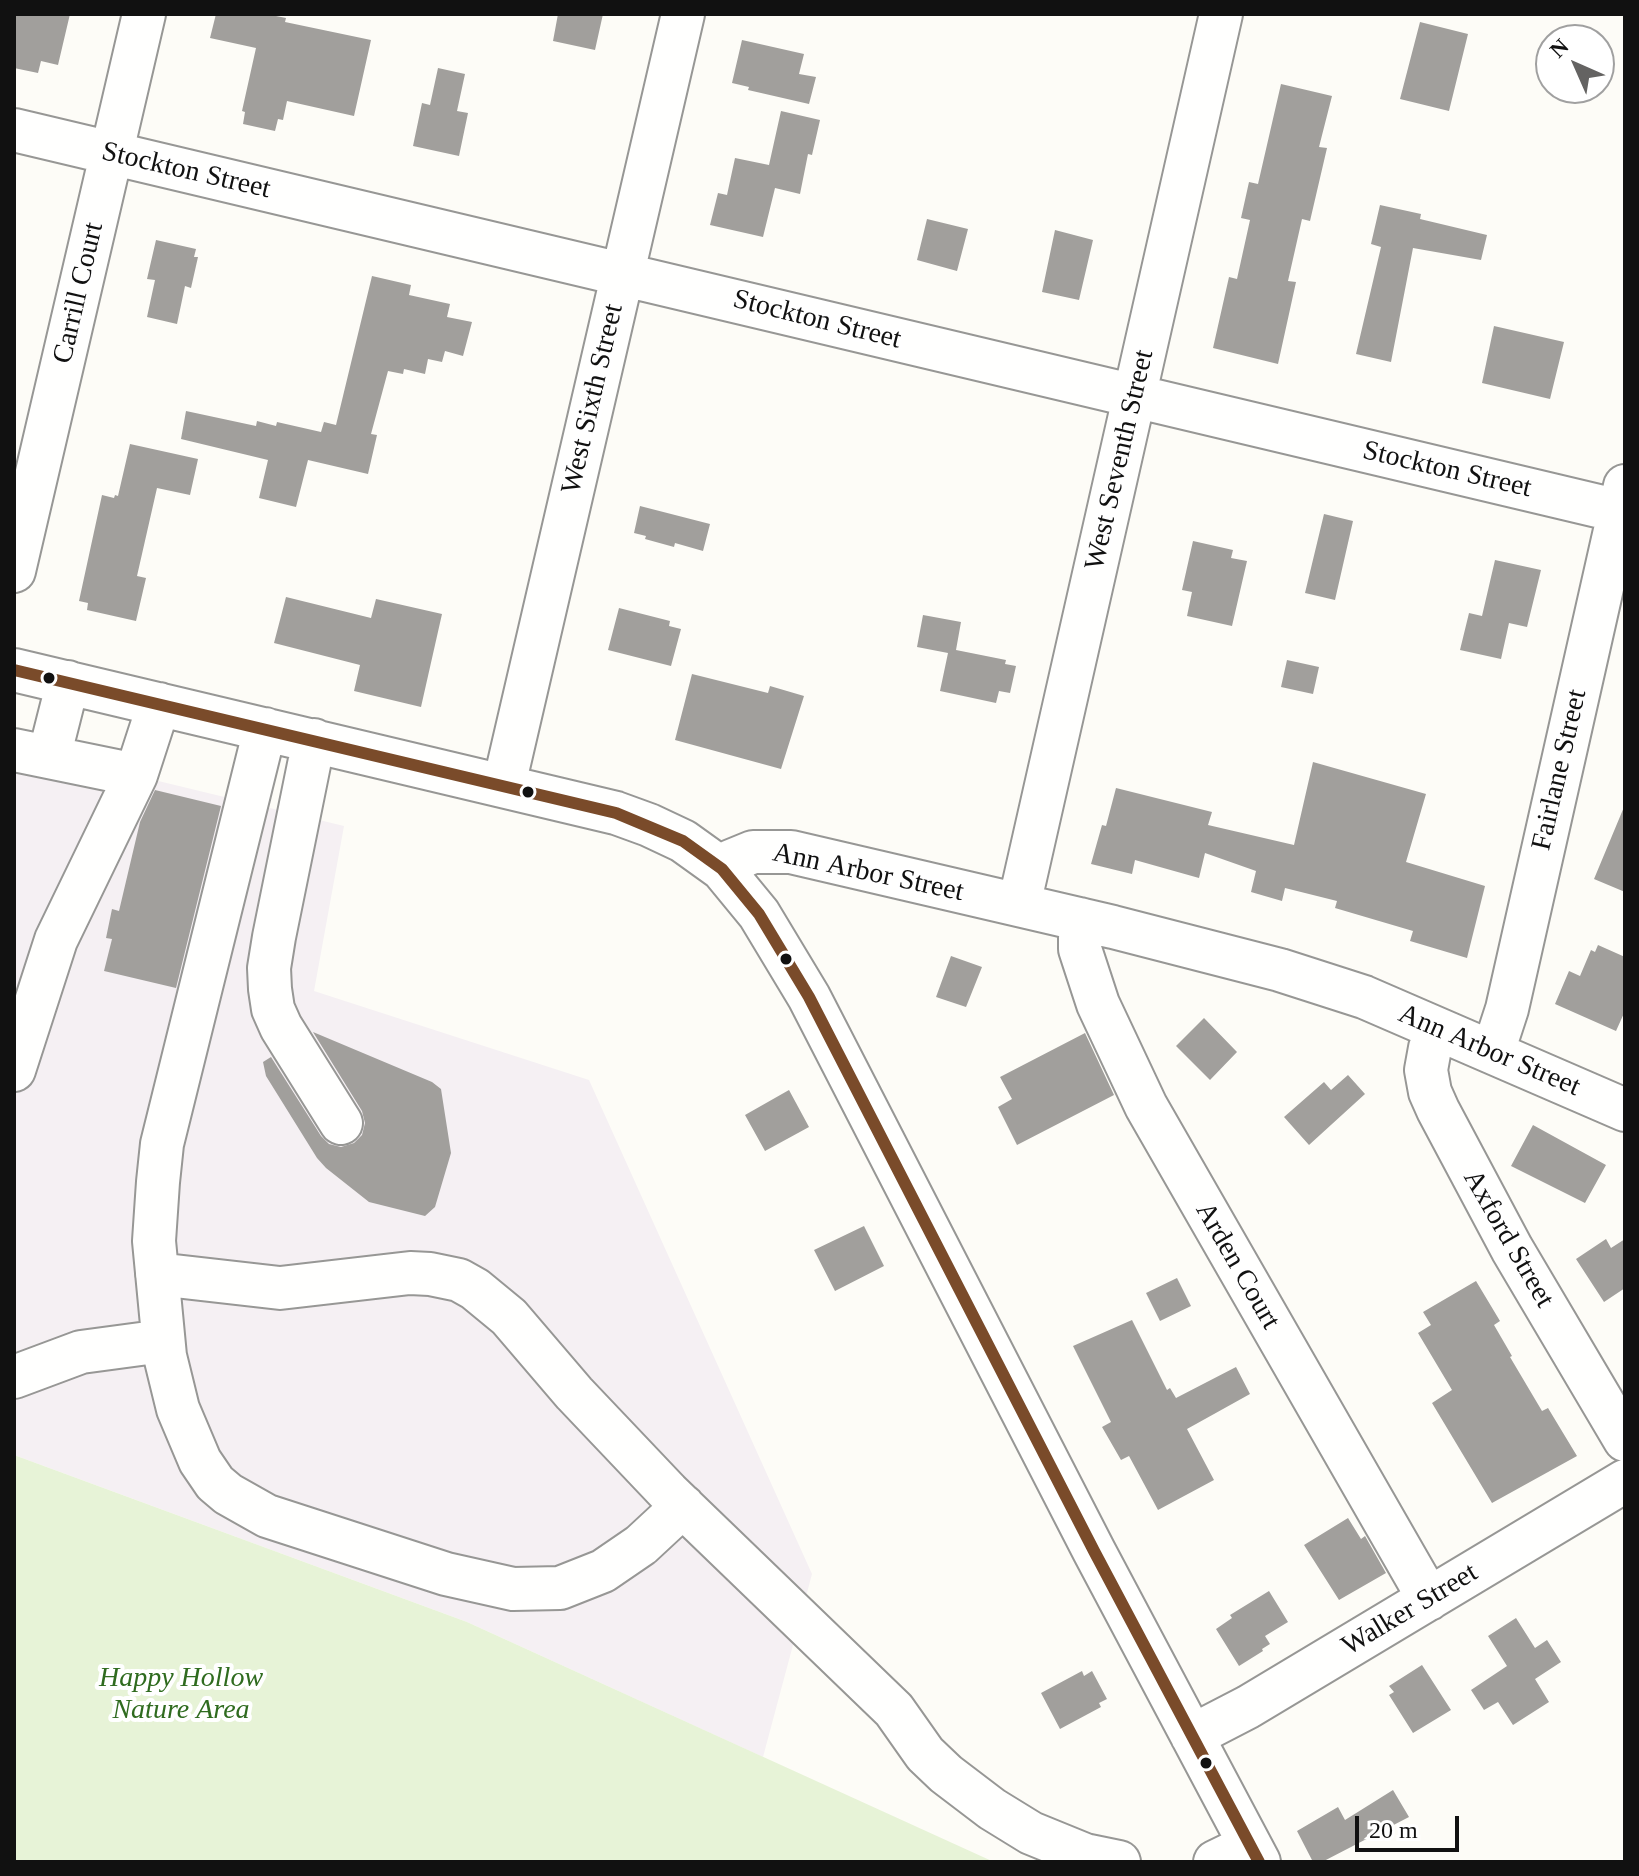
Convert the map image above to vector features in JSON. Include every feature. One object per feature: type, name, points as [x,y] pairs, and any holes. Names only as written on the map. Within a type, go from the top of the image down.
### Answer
[{"type":"street","name":"Carrill Court","points":[[14,571],[144,14]]},
{"type":"street","name":"West Sixth Street","points":[[504,785],[683,14]]},
{"type":"street","name":"West Seventh Street","points":[[1019,905],[1221,14]]},
{"type":"street","name":"Stockton Street","points":[[14,130],[1134,396],[1622,498]]},
{"type":"street","name":"Fairlane Street","points":[[1493,1052],[1507,1009],[1622,498]]},
{"type":"street","points":[[14,670],[575,802],[649,825],[696,849],[722,869],[759,914],[809,997],[1192,1736],[1241,1856]]},
{"type":"street","points":[[68,682],[31,754],[136,775]]},
{"type":"street","points":[[14,1070],[56,940],[136,775],[159,704]]},
{"type":"street","points":[[265,729],[162,1144],[154,1241],[163,1341],[178,1409],[200,1461],[215,1483],[228,1494],[267,1516],[418,1565],[513,1589],[560,1588],[582,1581],[623,1559],[683,1506]]},
{"type":"street","points":[[314,740],[274,937],[269,968],[270,989],[273,1009],[281,1027],[341,1123]]},
{"type":"street","name":"Ann Arbor Street","points":[[722,869],[741,856],[777,850],[1080,919],[1311,979],[1364,997],[1625,1110]]},
{"type":"street","name":"Arden Court","points":[[1080,919],[1079,943],[1094,994],[1146,1106],[1429,1599]]},
{"type":"street","name":"Axford Street","points":[[1437,1029],[1426,1070],[1430,1092],[1438,1110],[1512,1249],[1625,1440]]},
{"type":"street","points":[[157,1274],[280,1288],[410,1273],[459,1280],[509,1317],[574,1393],[683,1506],[894,1710],[925,1754],[946,1774],[992,1809],[1031,1833],[1085,1855],[1119,1862]]},
{"type":"street","points":[[14,1377],[81,1352],[163,1341]]},
{"type":"street","name":"Walker Street","points":[[1192,1736],[1248,1707],[1625,1481]]},
{"type":"shaded area","points":[[14,746],[344,826],[314,991],[589,1080],[812,1574],[763,1757],[467,1622],[14,1455]]},
{"type":"green space","name":"Happy Hollow Nature Area","points":[[14,1455],[467,1622],[994,1862],[14,1862]]},
{"type":"building","points":[[14,14],[70,14],[58,65],[41,61],[38,73],[14,68]]},
{"type":"building","points":[[216,14],[266,14],[286,18],[285,22],[371,40],[354,116],[287,101],[283,120],[278,119],[275,131],[243,124],[245,112],[242,111],[256,48],[210,38]]},
{"type":"building","points":[[558,14],[603,14],[595,50],[553,41]]},
{"type":"building","points":[[1420,22],[1468,34],[1449,111],[1400,99]]},
{"type":"building","points":[[742,40],[804,54],[799,74],[816,77],[809,104],[748,90],[749,87],[732,83]]},
{"type":"building","points":[[438,68],[465,74],[457,111],[468,113],[459,156],[413,146],[422,103],[430,105]]},
{"type":"building","points":[[1281,84],[1332,96],[1319,147],[1327,148],[1310,221],[1302,219],[1288,281],[1296,282],[1278,364],[1213,348],[1229,277],[1237,279],[1250,220],[1241,218],[1249,182],[1258,184]]},
{"type":"building","points":[[781,111],[820,120],[812,155],[808,154],[800,194],[775,188],[763,237],[710,225],[718,193],[727,195],[735,158],[769,165]]},
{"type":"building","points":[[1380,205],[1421,214],[1420,219],[1487,235],[1481,260],[1413,248],[1391,362],[1356,354],[1381,247],[1371,244]]},
{"type":"building","points":[[927,219],[968,229],[957,271],[917,260]]},
{"type":"building","points":[[1055,230],[1093,240],[1079,300],[1042,292]]},
{"type":"building","points":[[156,240],[196,249],[194,257],[198,257],[191,288],[185,286],[177,324],[147,317],[155,280],[147,279]]},
{"type":"building","points":[[372,276],[411,285],[409,295],[450,304],[447,317],[472,322],[463,356],[445,351],[442,362],[428,359],[425,374],[404,369],[403,374],[388,371],[371,434],[377,435],[368,474],[308,460],[296,507],[259,498],[268,460],[181,439],[186,411],[256,426],[257,421],[276,426],[277,422],[321,432],[324,422],[336,425]]},
{"type":"building","points":[[1494,326],[1564,342],[1550,399],[1482,383]]},
{"type":"building","points":[[130,444],[198,459],[190,495],[157,488],[137,576],[146,578],[136,621],[87,610],[88,603],[79,601],[102,495],[118,496]]},
{"type":"building","points":[[640,506],[710,524],[703,551],[675,543],[674,547],[634,533]]},
{"type":"building","points":[[1324,514],[1353,521],[1335,600],[1305,593]]},
{"type":"building","points":[[1193,541],[1233,550],[1231,558],[1247,561],[1232,626],[1187,616],[1192,592],[1182,590]]},
{"type":"building","points":[[1495,560],[1541,570],[1527,627],[1509,623],[1501,659],[1460,650],[1469,613],[1482,616]]},
{"type":"building","points":[[286,597],[371,618],[376,599],[442,614],[421,707],[354,691],[360,665],[274,643]]},
{"type":"building","points":[[619,608],[670,621],[669,626],[681,629],[671,666],[608,650]]},
{"type":"building","points":[[923,615],[961,622],[956,650],[1006,660],[1005,664],[1016,666],[1010,693],[999,691],[996,703],[940,691],[948,653],[917,647]]},
{"type":"building","points":[[1287,660],[1319,667],[1313,694],[1281,687]]},
{"type":"building","points":[[692,674],[768,693],[770,686],[804,696],[781,769],[675,740]]},
{"type":"building","points":[[1313,762],[1426,794],[1406,862],[1485,886],[1467,958],[1410,941],[1413,931],[1335,908],[1337,901],[1285,888],[1282,901],[1251,892],[1256,871],[1205,853],[1199,878],[1135,860],[1132,874],[1091,864],[1116,788],[1212,812],[1208,825],[1294,845]]},
{"type":"building","points":[[155,790],[221,806],[176,988],[104,971],[112,939],[106,938],[112,909],[119,911],[140,822]]},
{"type":"building","points":[[1625,807],[1625,892],[1594,879]]},
{"type":"building","points":[[1598,945],[1625,957],[1625,1011],[1616,1031],[1555,1004],[1569,971],[1580,976],[1591,950],[1595,952]]},
{"type":"building","points":[[951,956],[982,967],[966,1007],[936,997]]},
{"type":"building","points":[[1204,1018],[1237,1052],[1210,1080],[1176,1046]]},
{"type":"building","points":[[313,1032],[432,1082],[441,1089],[451,1153],[435,1207],[425,1216],[369,1202],[326,1168],[266,1076],[263,1062],[271,1057],[321,1136],[329,1144],[341,1147],[354,1143],[362,1135],[365,1123],[362,1111]]},
{"type":"building","points":[[1085,1033],[1114,1095],[1017,1145],[998,1107],[1012,1099],[1000,1077]]},
{"type":"building","points":[[1348,1075],[1365,1094],[1309,1145],[1284,1117],[1324,1082],[1331,1090]]},
{"type":"building","points":[[789,1090],[809,1127],[765,1151],[745,1115]]},
{"type":"building","points":[[1533,1125],[1606,1165],[1585,1203],[1511,1166]]},
{"type":"building","points":[[864,1226],[884,1266],[835,1291],[814,1250]]},
{"type":"building","points":[[1606,1239],[1611,1248],[1625,1239],[1625,1288],[1604,1302],[1576,1259]]},
{"type":"building","points":[[1177,1278],[1191,1306],[1160,1321],[1146,1293]]},
{"type":"building","points":[[1476,1281],[1500,1321],[1494,1325],[1510,1357],[1542,1411],[1548,1408],[1577,1456],[1492,1503],[1432,1403],[1452,1390],[1418,1333],[1431,1325],[1423,1312]]},
{"type":"building","points":[[1132,1320],[1167,1390],[1170,1388],[1176,1398],[1236,1367],[1250,1394],[1187,1429],[1214,1480],[1158,1510],[1129,1456],[1121,1460],[1102,1427],[1111,1422],[1073,1346]]},
{"type":"building","points":[[1348,1518],[1361,1539],[1365,1536],[1386,1573],[1339,1600],[1304,1545]]},
{"type":"building","points":[[1269,1591],[1288,1622],[1265,1636],[1270,1644],[1239,1666],[1216,1629],[1232,1618],[1230,1615]]},
{"type":"building","points":[[1516,1618],[1535,1648],[1547,1640],[1561,1662],[1535,1679],[1549,1702],[1513,1725],[1498,1702],[1484,1710],[1471,1690],[1507,1666],[1488,1636]]},
{"type":"building","points":[[1422,1665],[1451,1710],[1413,1733],[1389,1695],[1394,1692],[1389,1686]]},
{"type":"building","points":[[1082,1671],[1084,1676],[1092,1671],[1107,1699],[1099,1703],[1101,1707],[1060,1729],[1041,1693]]},
{"type":"building","points":[[1393,1790],[1409,1817],[1322,1862],[1313,1862],[1297,1831],[1338,1807],[1345,1820]]},
{"type":"transit line","points":[[14,670],[616,813],[683,841],[722,869],[759,914],[809,997],[1094,1551],[1259,1862]]}]
